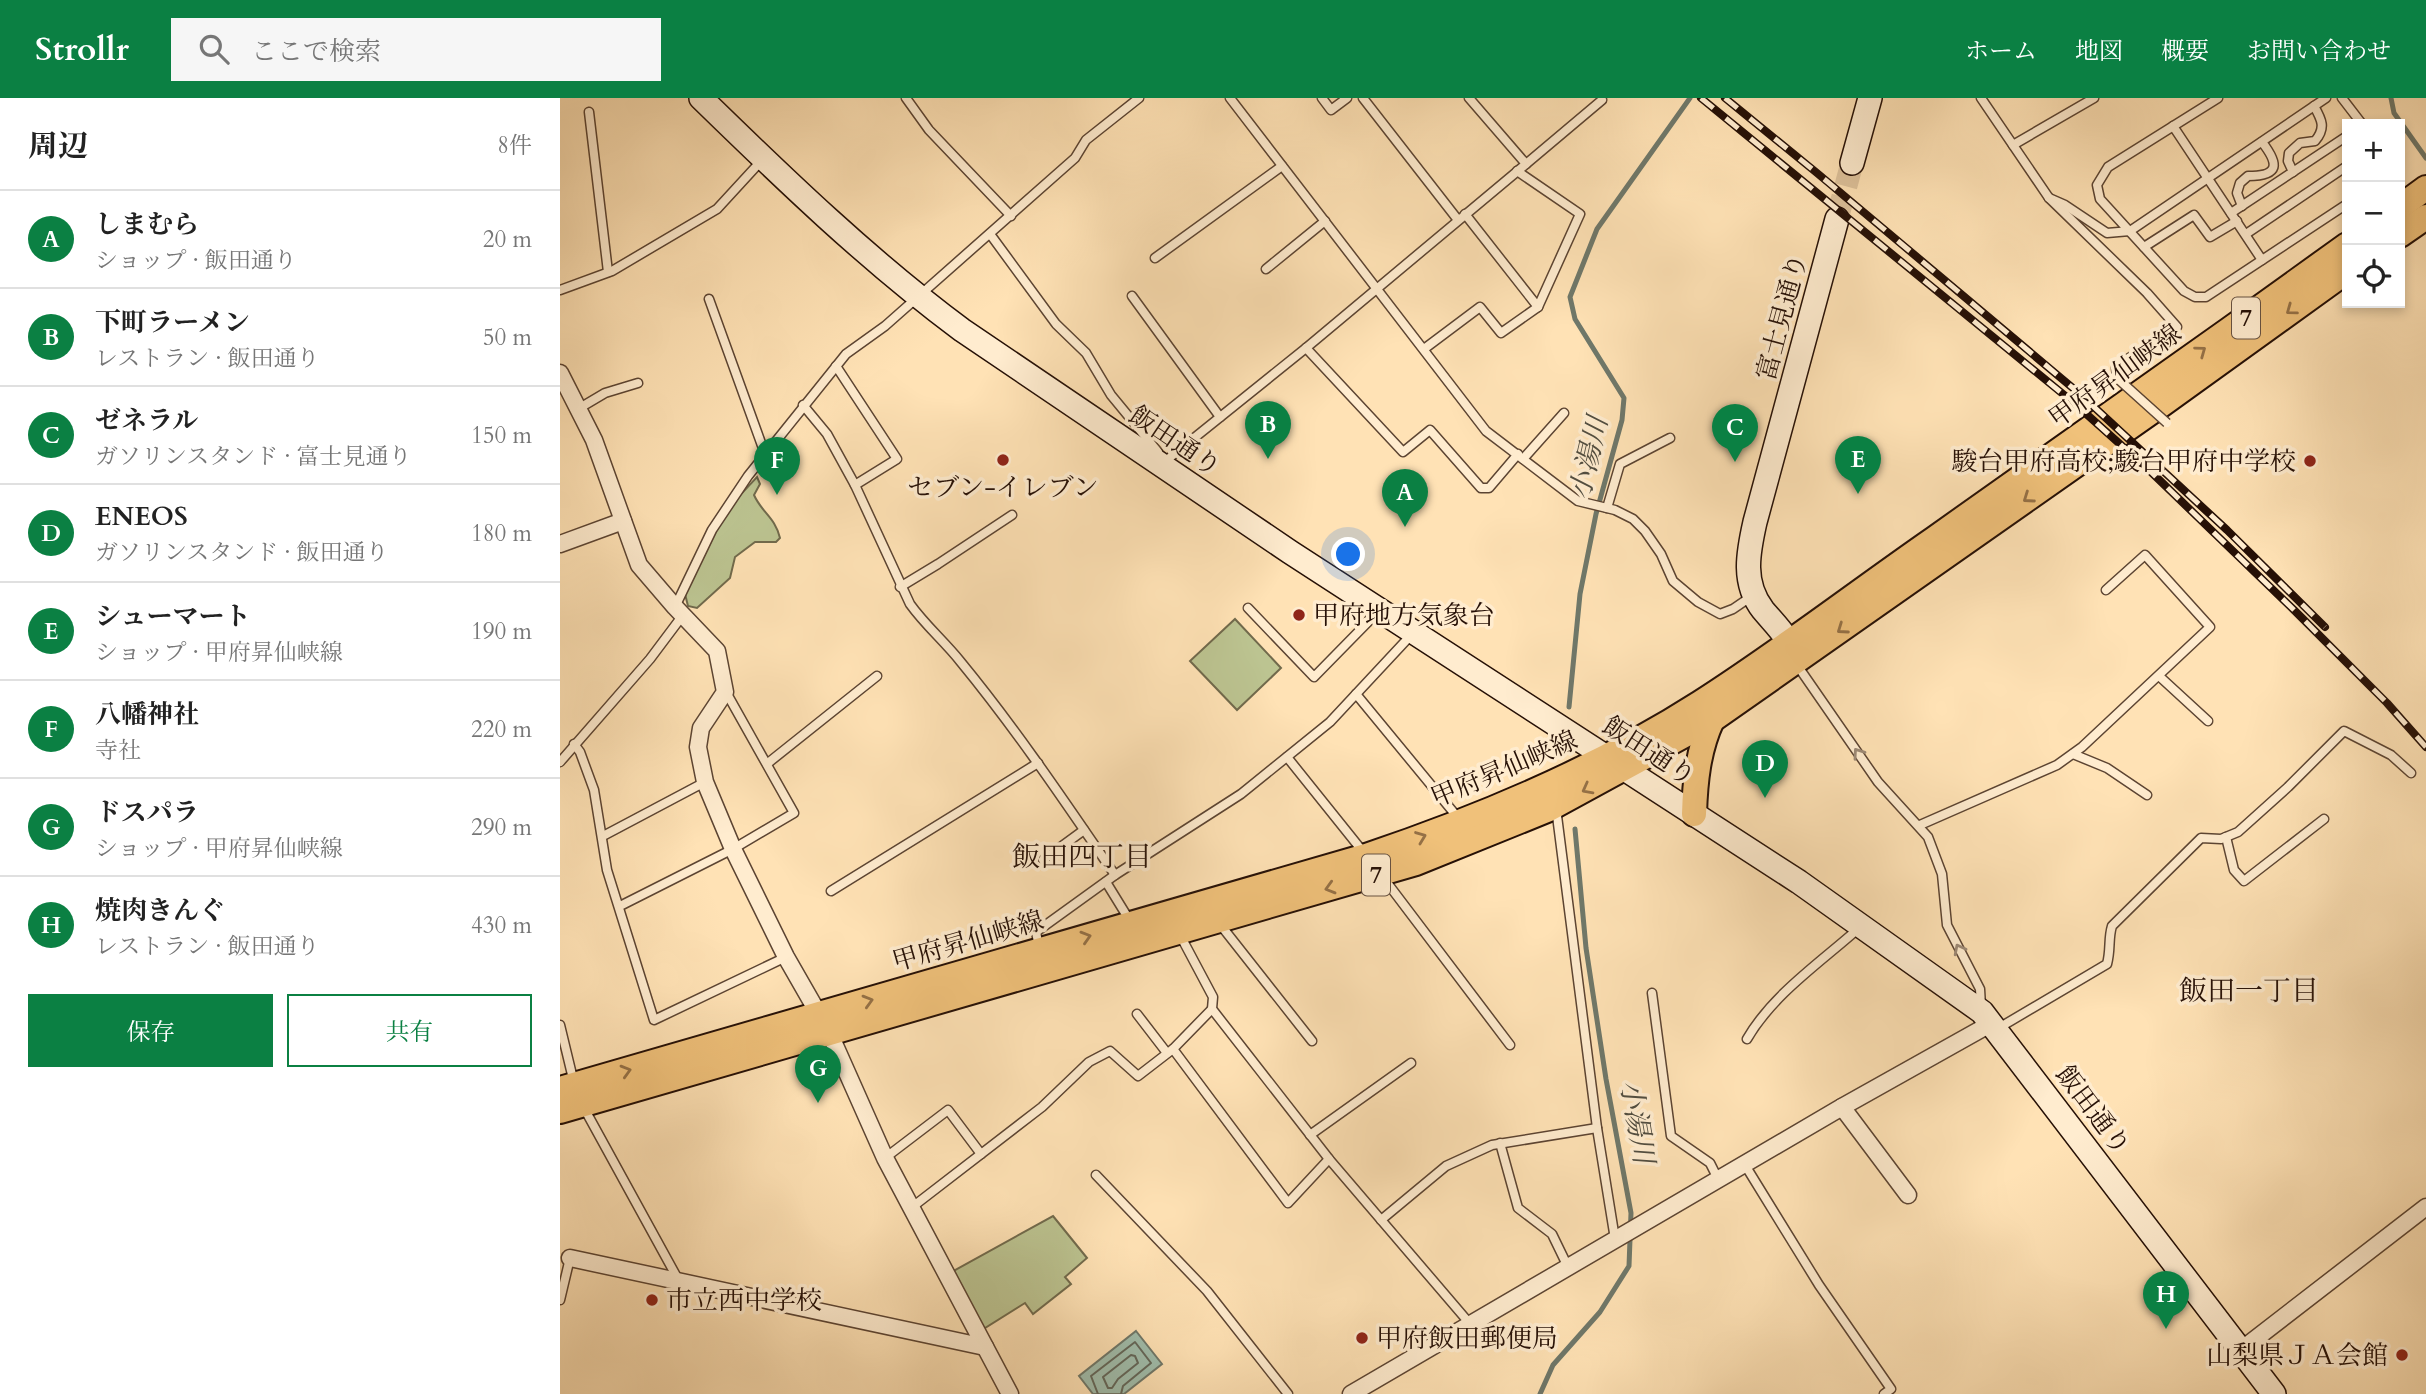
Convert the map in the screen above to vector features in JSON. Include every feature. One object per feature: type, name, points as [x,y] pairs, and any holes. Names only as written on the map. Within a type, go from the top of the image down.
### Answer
[{"type":"main road","name":"飯田通り","points":[[701,98],[763,159],[917,297],[968,335],[1862,926],[1990,1021],[2274,1394]]},
{"type":"main road","points":[[1852,163],[1870,98]]},
{"type":"main road","points":[[2405,203],[2426,188]]},
{"type":"main road","points":[[2405,232],[2426,217]]},
{"type":"main road","name":"富士見通り","points":[[1793,652],[1754,594],[1748,576],[1750,545],[1837,219]]},
{"type":"main road","name":"甲府昇仙峡線","points":[[824,1023],[1040,951],[1131,924],[1217,921],[1373,865],[1461,821],[1616,763],[1712,720],[1793,652],[2097,426],[2342,249]]},
{"type":"main road","name":"甲府昇仙峡線","points":[[569,1097],[1373,865],[1441,853],[1555,805],[1699,704],[1793,652],[2161,405],[2342,275]]},
{"type":"main road","points":[[1694,814],[1699,758],[1712,720]]},
{"type":"street","points":[[560,373],[594,440],[639,565],[718,651],[725,692],[701,727],[698,747],[705,782],[733,849],[786,957],[824,1023],[885,1158],[1010,1394]]},
{"type":"street","points":[[560,544],[623,521]]},
{"type":"street","points":[[1351,1394],[1990,1021]]},
{"type":"street","points":[[1842,1107],[1908,1195]]},
{"type":"street","points":[[2241,1350],[2426,1207]]},
{"type":"street","points":[[570,1258],[985,1347]]},
{"type":"lane","points":[[905,98],[929,130],[1011,216]]},
{"type":"lane","points":[[560,762],[650,659],[679,611],[712,530],[765,454],[846,354],[885,326],[1011,216],[1075,158],[1086,140],[1139,98]]},
{"type":"lane","points":[[1230,98],[1486,431],[1578,501],[1607,508],[1633,519],[1661,554],[1672,581],[1698,602],[1720,614],[1733,609],[1754,594]]},
{"type":"lane","points":[[1322,98],[1331,110],[1347,98]]},
{"type":"lane","points":[[1363,98],[1538,307]]},
{"type":"lane","points":[[1469,98],[1525,164]]},
{"type":"lane","points":[[1981,98],[2049,198],[2147,293],[2177,327],[2116,367],[2117,378],[2167,424]]},
{"type":"lane","points":[[2013,145],[2094,98]]},
{"type":"lane","points":[[2218,98],[2108,167],[2097,186],[2100,199],[2183,290],[2195,297],[2206,298],[2342,207]]},
{"type":"lane","points":[[2049,198],[2065,205],[2107,233],[2130,231],[2326,98]]},
{"type":"lane","points":[[2342,98],[2358,119]]},
{"type":"lane","points":[[990,234],[1056,324],[1078,343],[1111,395],[1163,463],[1306,348],[1602,100]]},
{"type":"lane","points":[[2293,172],[2288,161],[2289,153],[2300,143],[2315,141],[2322,133],[2323,123],[2314,106]]},
{"type":"lane","points":[[589,112],[608,272]]},
{"type":"lane","points":[[2173,126],[2262,260]]},
{"type":"lane","points":[[2231,213],[2342,139]]},
{"type":"lane","points":[[2242,206],[2236,194],[2240,183],[2248,176],[2264,177],[2272,172],[2275,164],[2273,156],[2262,142]]},
{"type":"lane","points":[[560,290],[608,272],[717,209],[763,159]]},
{"type":"lane","points":[[1155,258],[1282,166]]},
{"type":"lane","points":[[2246,234],[2342,169]]},
{"type":"lane","points":[[1424,349],[1480,307],[1501,333],[1538,307],[1580,214],[1517,171]]},
{"type":"lane","points":[[2144,247],[2194,215],[2210,237],[2236,221]]},
{"type":"lane","points":[[1266,269],[1325,221]]},
{"type":"lane","points":[[1132,296],[1220,417]]},
{"type":"lane","points":[[709,299],[765,454]]},
{"type":"lane","points":[[1306,348],[1404,452],[1430,430],[1481,488],[1489,488],[1564,413]]},
{"type":"lane","points":[[836,366],[897,459],[855,485]]},
{"type":"lane","points":[[578,409],[605,393],[638,383]]},
{"type":"lane","points":[[803,405],[827,434],[868,508],[900,587],[922,621],[958,659],[1038,763],[1115,875]]},
{"type":"lane","points":[[1607,508],[1619,464],[1670,438]]},
{"type":"lane","points":[[900,587],[1012,515]]},
{"type":"lane","points":[[1920,825],[2057,765],[2073,754],[2210,627],[2145,555],[2106,590]]},
{"type":"lane","points":[[1248,608],[1314,677],[1367,623],[1377,607]]},
{"type":"lane","points":[[1040,951],[1036,932],[1115,875],[1241,794],[1329,722],[1415,631]]},
{"type":"lane","points":[[1793,652],[1878,782],[1928,836],[1942,874],[1947,925],[1980,989],[1990,1021],[2107,964],[2111,950],[2109,935],[2112,926],[2201,838],[2225,837],[2238,832],[2281,794],[2344,731],[2391,755],[2411,773]]},
{"type":"lane","points":[[768,763],[877,676]]},
{"type":"lane","points":[[2159,676],[2208,721]]},
{"type":"lane","points":[[620,906],[733,849],[794,813],[768,763],[725,692]]},
{"type":"lane","points":[[1356,694],[1461,821]]},
{"type":"lane","points":[[574,744],[580,752],[594,790],[607,870],[654,1020],[786,957]]},
{"type":"lane","points":[[2073,754],[2107,768],[2147,795]]},
{"type":"lane","points":[[1287,757],[1510,1045]]},
{"type":"lane","points":[[831,891],[1038,763]]},
{"type":"lane","points":[[603,836],[705,782]]},
{"type":"lane","points":[[1555,805],[1597,1128],[1617,1238]]},
{"type":"lane","points":[[2225,837],[2234,870],[2244,881],[2324,819]]},
{"type":"lane","points":[[1042,860],[1084,830]]},
{"type":"lane","points":[[1106,882],[1131,924]]},
{"type":"lane","points":[[1217,921],[1312,1041]]},
{"type":"lane","points":[[911,1208],[1042,1107],[1088,1062],[1110,1051],[1138,1076],[1170,1051],[1212,1009],[1213,996],[1172,923]]},
{"type":"lane","points":[[1747,1039],[1753,1028],[1780,998],[1862,926]]},
{"type":"lane","points":[[1651,993],[1671,1136],[1710,1163],[1718,1179]]},
{"type":"lane","points":[[1212,1009],[1329,1159],[1471,1325]]},
{"type":"lane","points":[[1137,1013],[1170,1051],[1288,1203],[1329,1159]]},
{"type":"lane","points":[[560,1025],[569,1097],[680,1282]]},
{"type":"lane","points":[[1310,1135],[1411,1063]]},
{"type":"lane","points":[[885,1158],[948,1110],[981,1154]]},
{"type":"lane","points":[[1381,1220],[1446,1166],[1492,1145],[1597,1128]]},
{"type":"lane","points":[[1500,1143],[1518,1208],[1552,1234],[1568,1267]]},
{"type":"lane","points":[[1745,1164],[1819,1285],[1891,1389],[1884,1394]]},
{"type":"lane","points":[[1096,1175],[1208,1291],[1288,1394]]},
{"type":"lane","points":[[560,1300],[570,1258]]},
{"type":"green space","points":[[757,477],[760,484],[754,495],[775,525],[780,538],[776,542],[755,542],[735,557],[730,578],[697,608],[688,606],[685,594],[727,509]]},
{"type":"green space","points":[[1235,619],[1281,668],[1237,710],[1190,661]]},
{"type":"green space","points":[[1053,1216],[1087,1258],[1065,1277],[1071,1284],[1033,1314],[1025,1303],[977,1333],[948,1274]]},
{"type":"water","points":[[1136,1331],[1162,1364],[1124,1394],[1093,1394],[1079,1376]]},
{"type":"waterway","name":"小湯川","points":[[1569,707],[1580,594],[1596,514],[1622,420],[1624,398],[1575,319],[1570,297],[1597,229],[1690,98]]},
{"type":"waterway","points":[[2391,98],[2394,113],[2426,158]]},
{"type":"waterway","name":"小湯川","points":[[1540,1394],[1553,1365],[1600,1312],[1629,1266],[1631,1213],[1606,1079],[1586,948],[1575,829]]},
{"type":"tunnel","points":[[1837,219],[1852,163]]},
{"type":"railway","points":[[1701,98],[2074,403],[2149,470],[2294,610],[2387,703],[2426,747]]},
{"type":"railway","points":[[1725,98],[2080,394],[2227,530],[2325,627]]},
{"type":"place","name":"下町ラーメン","points":[[1268,459]]},
{"type":"place","name":"セブン-イレブン","points":[[1003,460]]},
{"type":"place","name":"駿台甲府高校;駿台甲府中学校","points":[[2310,461]]},
{"type":"place","name":"ゼネラル","points":[[1735,462]]},
{"type":"place","name":"シューマート","points":[[1858,494]]},
{"type":"place","name":"八幡神社","points":[[777,495]]},
{"type":"place","name":"しまむら","points":[[1405,527]]},
{"type":"place","name":"甲府地方気象台","points":[[1299,615]]},
{"type":"place","name":"ENEOS","points":[[1765,798]]},
{"type":"place","name":"ドスパラ","points":[[818,1103]]},
{"type":"place","name":"市立西中学校","points":[[652,1300]]},
{"type":"place","name":"焼肉きんぐ","points":[[2166,1329]]},
{"type":"place","name":"甲府飯田郵便局","points":[[1362,1338]]},
{"type":"place","name":"山梨県ＪＡ会館","points":[[2402,1355]]},
{"type":"district","name":"飯田四丁目","points":[[1082,857]]},
{"type":"district","name":"飯田一丁目","points":[[2249,991]]}]
